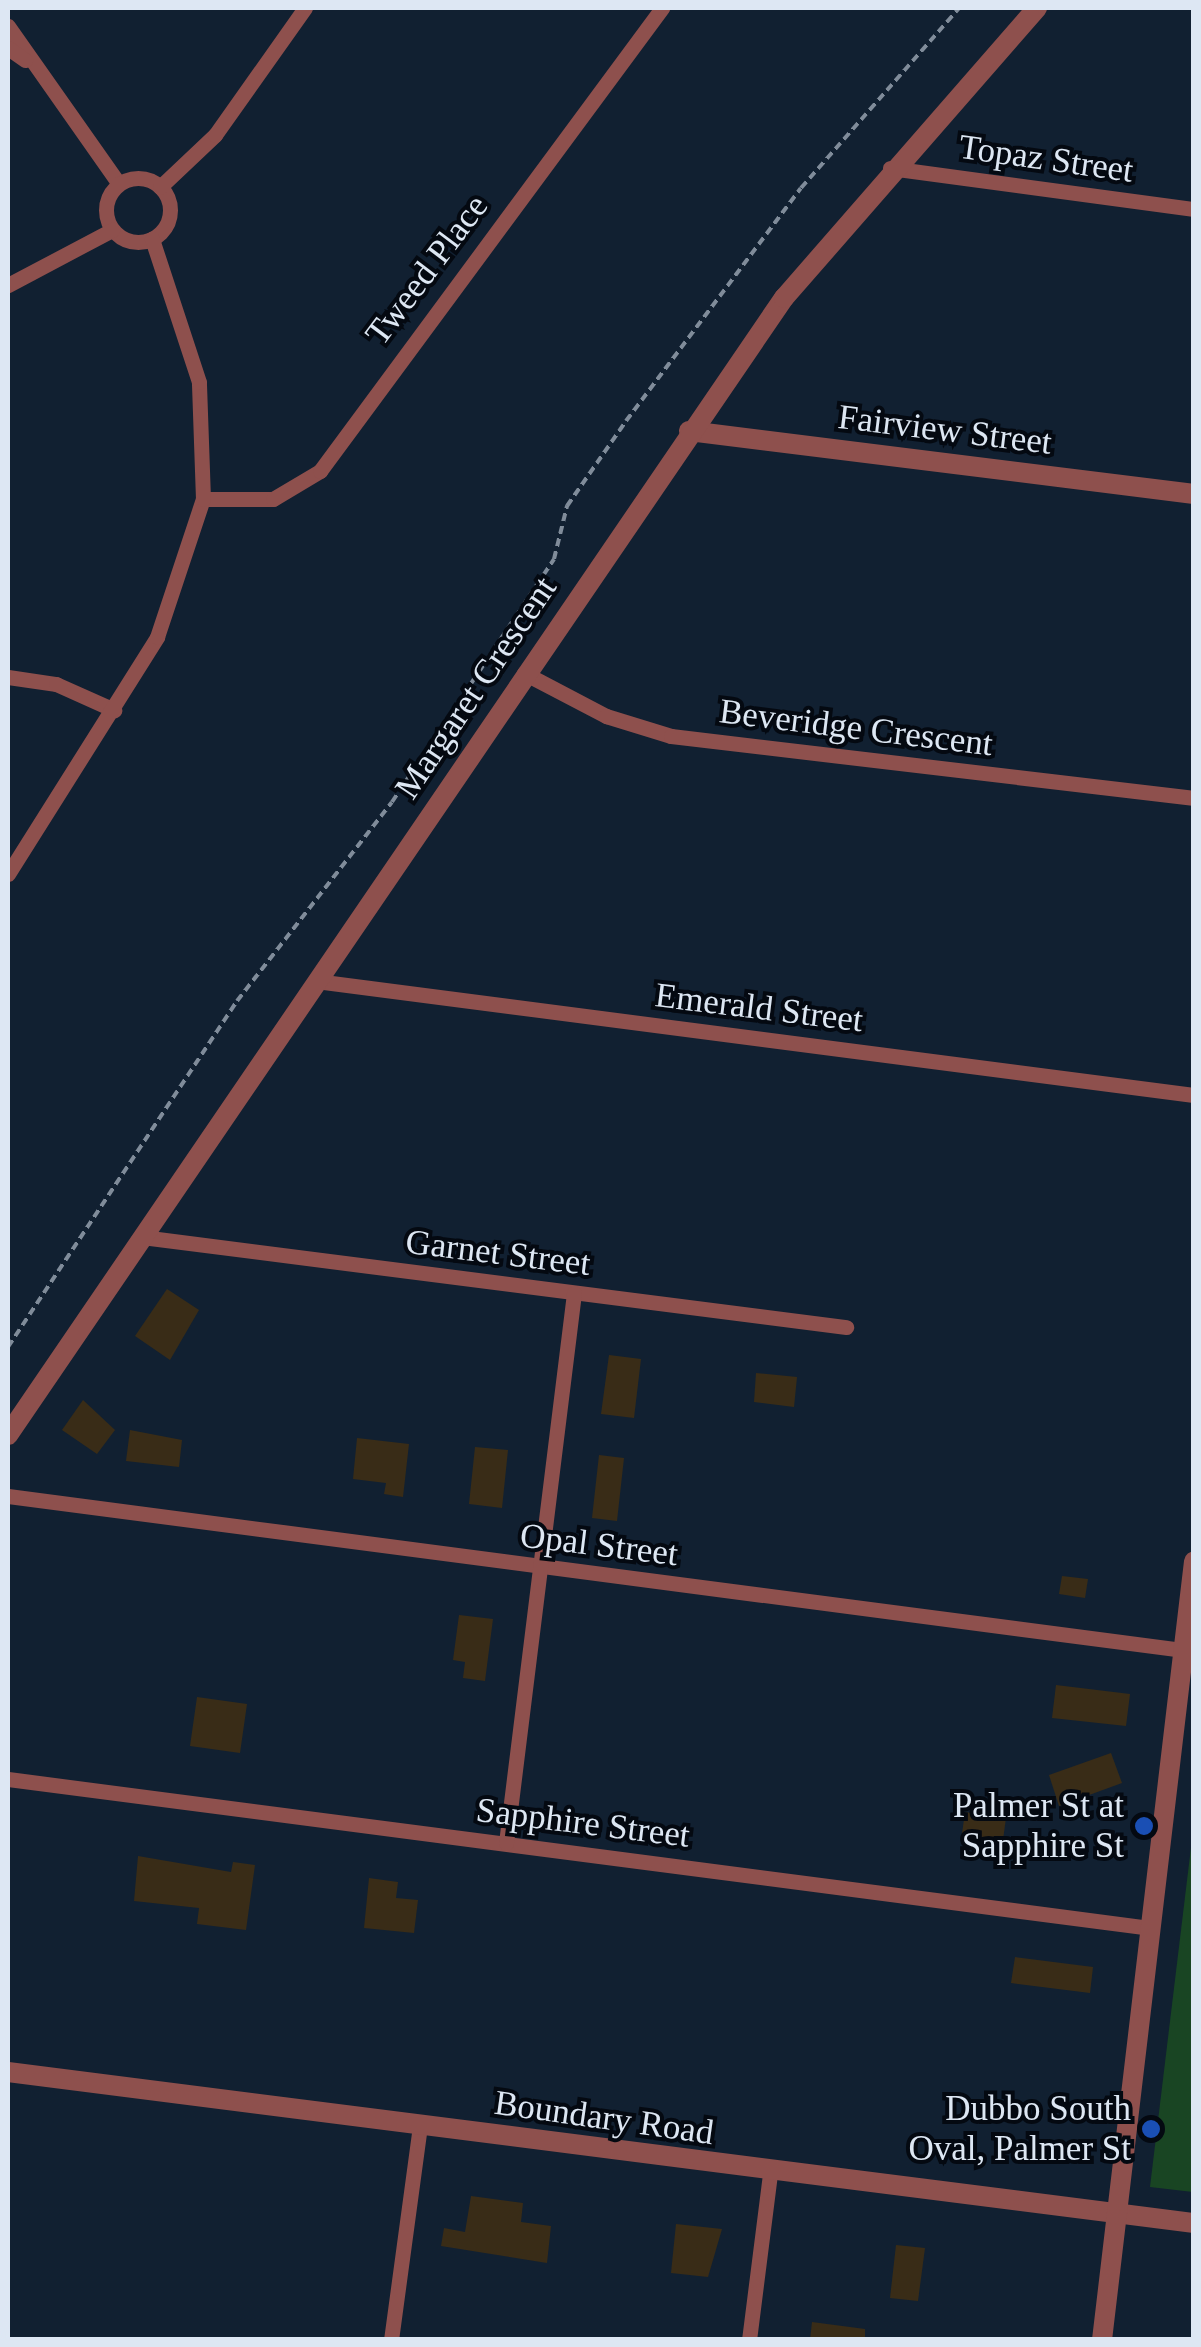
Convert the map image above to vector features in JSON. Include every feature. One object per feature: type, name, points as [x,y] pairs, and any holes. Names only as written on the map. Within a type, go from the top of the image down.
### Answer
[{"type":"street","points":[[160,187],[215,135],[305,8]]},
{"type":"street","name":"Tweed Place","points":[[203,499],[274,499],[320,470],[662,8]]},
{"type":"street","name":"Margaret Crescent","points":[[8,1434],[689,431],[890,168],[1037,8]]},
{"type":"street","points":[[8,26],[25,60],[119,184]]},
{"type":"street","points":[[8,48],[25,60]]},
{"type":"street","name":"Topaz Street","points":[[890,168],[1194,209]]},
{"type":"street","points":[[140,178],[160,187],[170,216],[152,240],[130,242],[112,230],[106,206],[119,184],[140,178]]},
{"type":"street","points":[[8,284],[112,230]]},
{"type":"street","points":[[8,874],[114,710],[171,604],[203,499],[199,382],[152,240]]},
{"type":"street","name":"Fairview Street","points":[[689,431],[1194,494]]},
{"type":"street","name":"Beveridge Crescent","points":[[524,673],[606,716],[671,736],[1194,798]]},
{"type":"street","points":[[8,678],[56,684],[114,710]]},
{"type":"street","name":"Emerald Street","points":[[316,981],[1194,1094]]},
{"type":"street","name":"Garnet Street","points":[[142,1237],[846,1327]]},
{"type":"street","points":[[506,1843],[574,1293]]},
{"type":"street","name":"Opal Street","points":[[8,1496],[1182,1650]]},
{"type":"street","points":[[1102,2340],[1194,1561]]},
{"type":"street","name":"Sapphire Street","points":[[8,1779],[1150,1928]]},
{"type":"street","name":"Boundary Road","points":[[8,2072],[1194,2223]]},
{"type":"street","points":[[392,2340],[420,2126]]},
{"type":"street","points":[[750,2340],[770,2172]]},
{"type":"path","points":[[8,1347],[237,1001],[414,770],[554,559],[568,506],[626,422],[801,188],[960,8]]},
{"type":"green space","points":[[1193,1831],[1193,2192],[1150,2187]]},
{"type":"building","points":[[167,1289],[199,1310],[170,1360],[135,1336]]},
{"type":"building","points":[[609,1355],[641,1359],[634,1418],[601,1414]]},
{"type":"building","points":[[756,1373],[797,1377],[794,1407],[754,1402]]},
{"type":"building","points":[[83,1400],[115,1430],[97,1454],[62,1430]]},
{"type":"building","points":[[130,1430],[182,1440],[179,1467],[126,1461]]},
{"type":"building","points":[[357,1438],[409,1444],[403,1497],[384,1494],[386,1483],[353,1479]]},
{"type":"building","points":[[475,1447],[508,1450],[502,1508],[469,1504]]},
{"type":"building","points":[[599,1455],[624,1458],[617,1521],[592,1518]]},
{"type":"building","points":[[1062,1576],[1088,1579],[1085,1598],[1059,1594]]},
{"type":"building","points":[[459,1615],[493,1619],[485,1681],[463,1678],[465,1662],[453,1660]]},
{"type":"building","points":[[1056,1685],[1130,1694],[1126,1726],[1052,1718]]},
{"type":"building","points":[[197,1697],[247,1704],[240,1753],[190,1746]]},
{"type":"building","points":[[1111,1753],[1122,1783],[1059,1806],[1049,1775]]},
{"type":"building","points":[[965,1812],[1006,1818],[1002,1847],[961,1841]]},
{"type":"building","points":[[138,1856],[231,1872],[233,1862],[255,1865],[246,1930],[197,1924],[199,1908],[134,1901]]},
{"type":"building","points":[[369,1878],[398,1882],[396,1898],[418,1900],[414,1933],[364,1928]]},
{"type":"building","points":[[1015,1957],[1093,1967],[1090,1993],[1011,1983]]},
{"type":"building","points":[[471,2196],[523,2203],[521,2222],[551,2226],[547,2263],[441,2246],[444,2228],[465,2232]]},
{"type":"building","points":[[676,2224],[722,2229],[708,2277],[671,2273]]},
{"type":"building","points":[[896,2245],[925,2248],[918,2301],[890,2298]]},
{"type":"building","points":[[812,2322],[865,2329],[865,2340],[810,2340]]},
{"type":"place","name":"Palmer St at Sapphire St","points":[[1144,1826]]},
{"type":"place","name":"Dubbo South Oval, Palmer St","points":[[1151,2129]]}]
